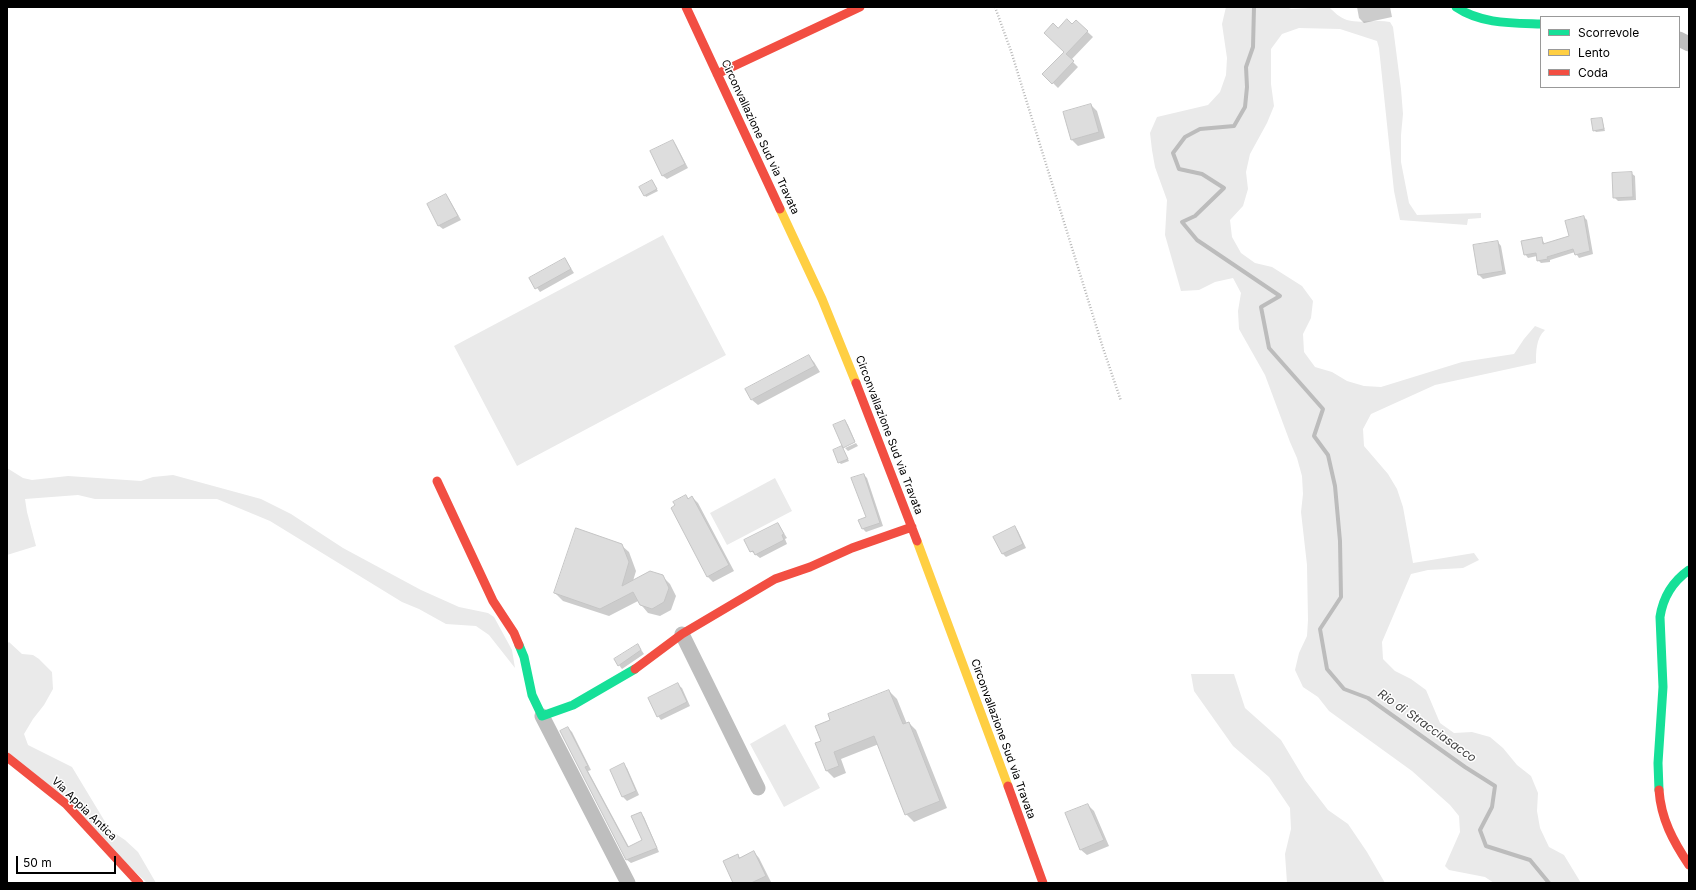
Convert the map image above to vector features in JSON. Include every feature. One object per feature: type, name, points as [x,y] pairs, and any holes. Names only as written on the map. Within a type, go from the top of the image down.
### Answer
[{"type":"street","name":"Circonvallazione Sud via Travata","points":[[686,7],[822,299],[912,527],[1043,883]]},
{"type":"street","points":[[718,74],[860,7]]},
{"type":"street","points":[[1456,7],[1462,12],[1476,18],[1540,24]]},
{"type":"street","points":[[1680,40],[1689,44]]},
{"type":"street","points":[[437,481],[493,601],[514,633],[524,657],[532,695],[628,883]]},
{"type":"street","points":[[542,716],[573,705],[618,680],[682,634],[775,579],[810,567],[852,548],[912,527]]},
{"type":"street","points":[[1689,570],[1680,576],[1665,596],[1662,608],[1660,629],[1663,687],[1659,754],[1659,788],[1661,808],[1668,832],[1676,847],[1689,865]]},
{"type":"street","points":[[682,634],[758,788]]},
{"type":"street","name":"Via Appia Antica","points":[[7,757],[66,804],[139,883]]},
{"type":"path","points":[[995,7],[1011,51],[1120,401]]},
{"type":"shaded area","points":[[1226,7],[1287,7],[1291,9],[1329,7],[1335,13],[1347,20],[1358,22],[1390,22],[1393,27],[1401,89],[1403,114],[1401,162],[1409,203],[1417,215],[1481,213],[1481,218],[1468,219],[1467,225],[1400,220],[1394,191],[1377,41],[1340,29],[1299,28],[1282,34],[1271,49],[1271,84],[1274,106],[1267,123],[1250,154],[1246,172],[1248,189],[1243,206],[1230,220],[1232,237],[1241,253],[1255,263],[1272,267],[1302,286],[1313,301],[1311,318],[1303,334],[1304,352],[1315,367],[1332,372],[1347,381],[1364,386],[1381,387],[1462,362],[1514,354],[1535,326],[1545,330],[1538,341],[1536,363],[1435,385],[1371,414],[1363,429],[1364,446],[1388,474],[1397,489],[1403,507],[1413,563],[1474,553],[1479,560],[1463,568],[1428,570],[1411,574],[1382,642],[1383,659],[1395,671],[1411,679],[1426,690],[1440,723],[1454,733],[1472,732],[1490,737],[1503,748],[1517,765],[1531,776],[1538,793],[1537,811],[1540,828],[1549,847],[1564,855],[1581,883],[1494,883],[1485,877],[1449,870],[1445,866],[1460,832],[1459,816],[1450,805],[1412,771],[1329,711],[1318,697],[1303,687],[1295,670],[1299,653],[1307,636],[1308,620],[1307,565],[1301,512],[1303,494],[1302,476],[1297,458],[1265,375],[1239,329],[1238,311],[1241,293],[1233,278],[1215,282],[1199,290],[1181,291],[1165,235],[1167,200],[1155,167],[1150,133],[1157,117],[1208,105],[1220,92],[1226,75],[1227,58],[1222,24]]},
{"type":"shaded area","points":[[663,235],[726,355],[517,466],[454,346]]},
{"type":"shaded area","points":[[7,468],[23,478],[32,480],[68,476],[141,481],[153,477],[173,475],[261,499],[291,514],[343,548],[421,590],[459,607],[488,613],[494,617],[512,650],[515,668],[489,635],[476,626],[446,624],[419,609],[402,602],[270,521],[217,499],[95,499],[78,495],[25,499],[36,546],[7,555]]},
{"type":"shaded area","points":[[775,478],[792,511],[727,545],[710,513]]},
{"type":"shaded area","points":[[9,642],[22,654],[33,655],[39,659],[52,672],[53,689],[24,734],[28,745],[72,767],[110,830],[125,840],[138,852],[156,883],[147,883],[7,751],[7,644]]},
{"type":"shaded area","points":[[1191,674],[1234,674],[1245,708],[1281,740],[1305,780],[1328,810],[1348,824],[1367,852],[1385,883],[1287,883],[1285,854],[1291,829],[1290,808],[1269,777],[1233,746],[1194,691]]},
{"type":"shaded area","points":[[785,724],[820,788],[784,807],[750,744]]},
{"type":"building","points":[[1067,19],[1072,24],[1076,20],[1088,31],[1066,54],[1074,61],[1052,84],[1042,74],[1064,52],[1044,33],[1053,23],[1058,28]]},
{"type":"building","points":[[1091,104],[1099,132],[1071,140],[1063,112]]},
{"type":"building","points":[[1602,118],[1604,129],[1593,131],[1591,119]]},
{"type":"building","points":[[673,140],[685,164],[662,176],[650,151]]},
{"type":"building","points":[[1632,172],[1633,197],[1613,198],[1612,173]]},
{"type":"building","points":[[652,180],[657,189],[644,196],[639,187]]},
{"type":"building","points":[[446,194],[458,216],[438,226],[427,204]]},
{"type":"building","points":[[1584,216],[1590,251],[1575,255],[1573,249],[1547,257],[1548,259],[1537,261],[1536,253],[1524,255],[1521,241],[1542,237],[1543,244],[1569,236],[1565,221]]},
{"type":"building","points":[[1498,241],[1503,271],[1478,275],[1473,245]]},
{"type":"building","points":[[565,258],[571,269],[535,289],[529,278]]},
{"type":"building","points":[[809,355],[815,366],[751,400],[745,389]]},
{"type":"building","points":[[845,420],[855,442],[843,448],[833,425]]},
{"type":"building","points":[[842,446],[848,459],[838,463],[833,450]]},
{"type":"building","points":[[864,474],[880,523],[862,529],[858,520],[866,517],[851,478]]},
{"type":"building","points":[[686,495],[688,499],[692,496],[729,565],[707,577],[671,508],[675,505],[673,502]]},
{"type":"building","points":[[778,523],[784,534],[782,535],[784,540],[755,555],[753,551],[750,552],[744,540]]},
{"type":"building","points":[[1015,526],[1023,544],[1002,554],[993,537]]},
{"type":"building","points":[[576,528],[622,544],[629,562],[622,586],[650,571],[663,575],[669,588],[664,602],[652,609],[640,605],[633,592],[600,609],[554,593]]},
{"type":"building","points":[[638,644],[641,650],[618,666],[614,659]]},
{"type":"building","points":[[678,683],[687,702],[657,717],[648,698]]},
{"type":"building","points":[[889,690],[903,724],[909,722],[940,801],[905,815],[874,736],[834,752],[839,766],[826,771],[815,743],[821,741],[815,726],[830,720],[828,714]]},
{"type":"building","points":[[568,727],[588,766],[585,767],[628,847],[642,840],[631,816],[641,812],[657,848],[626,860],[560,731]]},
{"type":"building","points":[[624,763],[636,791],[622,797],[610,770]]},
{"type":"building","points":[[1088,804],[1104,840],[1080,850],[1065,813]]},
{"type":"building","points":[[754,851],[766,876],[751,883],[733,883],[723,861],[738,854],[739,858]]},
{"type":"waterway","name":"Rio di Stracciasacco","points":[[1254,7],[1253,47],[1246,67],[1247,87],[1245,107],[1234,126],[1200,129],[1185,137],[1173,153],[1179,169],[1202,174],[1224,188],[1195,216],[1182,222],[1197,240],[1280,296],[1261,307],[1269,348],[1323,409],[1314,436],[1328,455],[1335,486],[1340,541],[1341,597],[1320,629],[1327,669],[1344,689],[1368,698],[1465,767],[1495,786],[1492,807],[1480,830],[1486,846],[1530,860],[1549,883]]},
{"type":"traffic: fast","points":[[1456,7],[1466,13],[1486,20],[1508,23],[1540,24]]},
{"type":"traffic: fast","points":[[1659,790],[1658,763],[1663,687],[1660,617],[1663,603],[1669,590],[1689,570]]},
{"type":"traffic: fast","points":[[519,645],[524,657],[532,695],[542,716],[573,705],[635,669]]},
{"type":"traffic: slow","points":[[780,209],[822,299],[856,383]]},
{"type":"traffic: slow","points":[[917,541],[1008,786]]},
{"type":"traffic: jam","points":[[686,7],[780,209]]},
{"type":"traffic: jam","points":[[717,74],[860,7]]},
{"type":"traffic: jam","points":[[856,383],[917,541]]},
{"type":"traffic: jam","points":[[437,481],[493,601],[514,633],[519,645]]},
{"type":"traffic: jam","points":[[635,669],[682,634],[775,579],[810,567],[852,548],[912,527]]},
{"type":"traffic: jam","points":[[7,757],[66,804],[139,883]]},
{"type":"traffic: jam","points":[[1008,786],[1043,883]]},
{"type":"traffic: jam","points":[[1659,790],[1665,820],[1678,847],[1689,865]]}]
